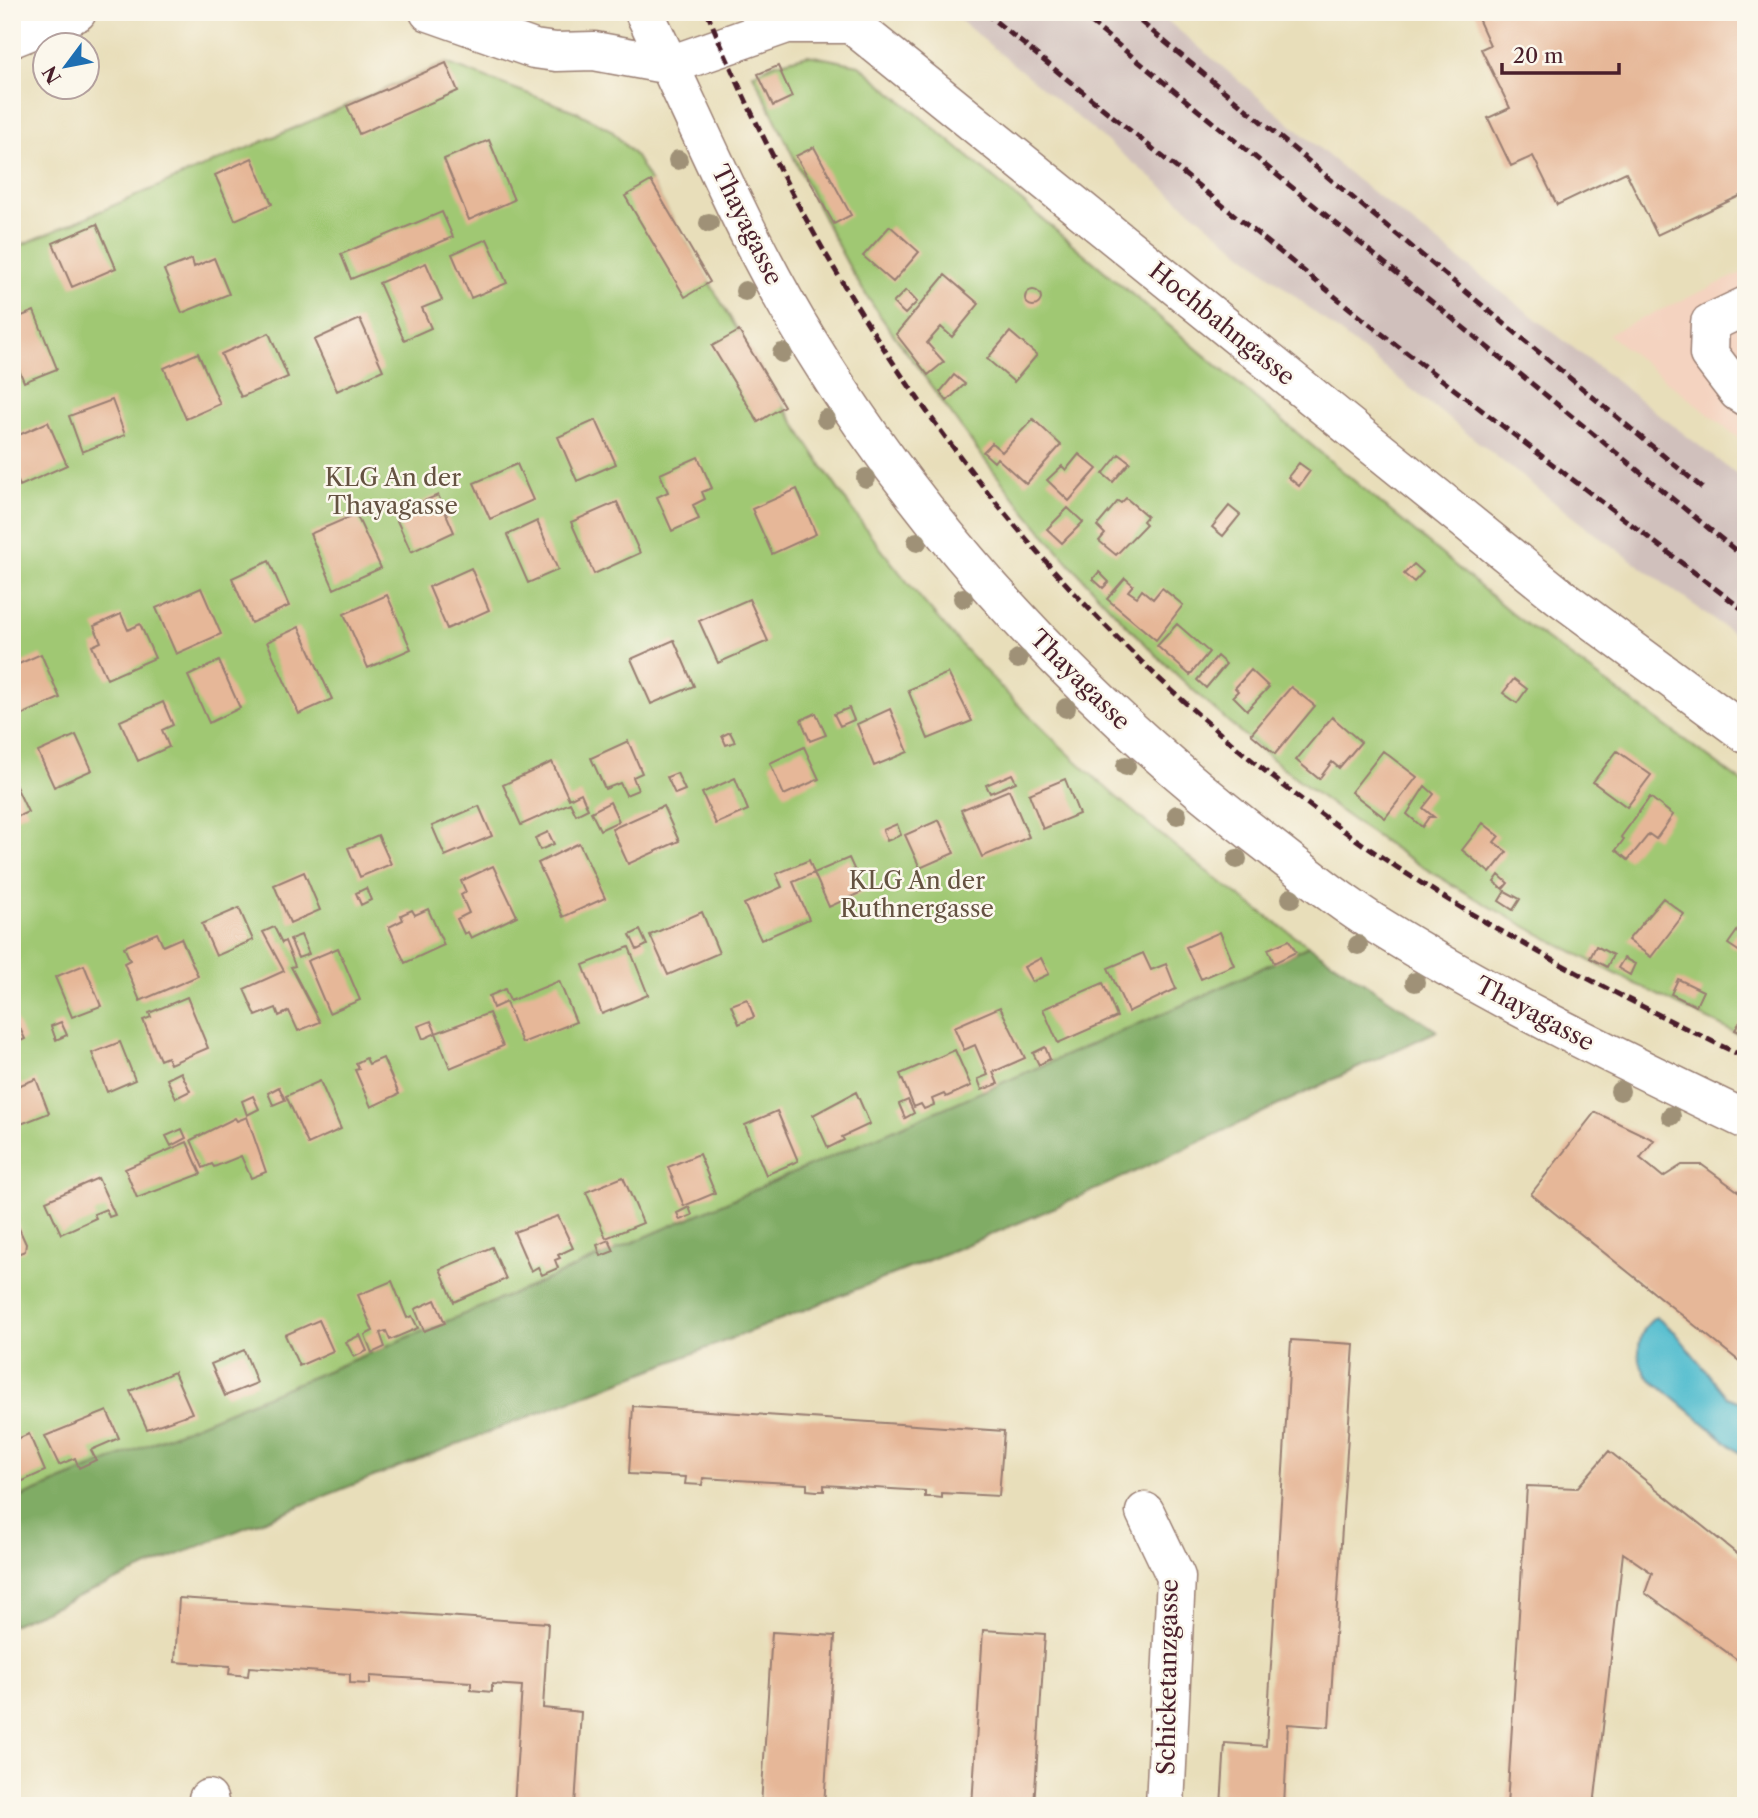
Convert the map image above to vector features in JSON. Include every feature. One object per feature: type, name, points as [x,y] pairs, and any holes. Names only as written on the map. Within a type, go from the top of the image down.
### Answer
[{"type":"street","points":[[12,38],[77,12]]},
{"type":"street","points":[[429,12],[534,48],[556,52],[594,51],[670,65]]},
{"type":"street","name":"Thayagasse","points":[[644,12],[751,237],[811,346],[916,496],[1037,640],[1137,737],[1228,814],[1379,926],[1530,1014],[1746,1120]]},
{"type":"street","name":"Hochbahngasse","points":[[670,65],[787,24],[851,24],[1559,596],[1746,734]]},
{"type":"street","points":[[1746,306],[1710,323],[1709,354],[1738,392],[1746,397]]},
{"type":"street","name":"Schicketanzgasse","points":[[1145,1512],[1176,1577],[1165,1806]]},
{"type":"shaded area","points":[[950,12],[1157,12],[1356,179],[1746,482],[1746,643],[1579,522],[1319,316]]},
{"type":"shaded area","points":[[1746,271],[1746,444],[1608,334]]},
{"type":"green space","points":[[808,55],[859,65],[1515,616],[1746,785],[1746,1038],[1545,937],[1400,853],[1323,799],[1250,740],[1180,678],[1114,611],[1051,542],[992,469],[877,311],[845,259],[753,74],[773,64]]},
{"type":"green space","points":[[446,63],[577,112],[611,130],[636,157],[746,344],[833,482],[910,586],[1013,700],[1069,754],[1187,856],[1309,946],[1192,1001],[525,1289],[12,1501],[12,249]]},
{"type":"green space","points":[[1309,946],[1437,1031],[1086,1194],[908,1269],[266,1519],[12,1625],[12,1501],[525,1289],[1192,1001]]},
{"type":"water","points":[[1656,1317],[1675,1332],[1727,1397],[1746,1404],[1746,1458],[1646,1375],[1640,1360],[1639,1344],[1644,1329]]},
{"type":"building","points":[[1475,12],[1746,12],[1746,193],[1657,235],[1626,172],[1557,205],[1533,156],[1511,166],[1488,118],[1510,108],[1481,49],[1490,45]]},
{"type":"building","points":[[446,63],[458,91],[359,134],[347,106]]},
{"type":"building","points":[[778,66],[792,97],[773,106],[758,74]]},
{"type":"building","points":[[489,140],[514,200],[469,220],[444,159]]},
{"type":"building","points":[[814,147],[851,215],[834,224],[796,156]]},
{"type":"building","points":[[252,158],[272,204],[235,220],[215,175]]},
{"type":"building","points":[[651,181],[710,282],[685,297],[625,196]]},
{"type":"building","points":[[442,212],[453,237],[351,279],[341,254]]},
{"type":"building","points":[[97,224],[116,268],[72,287],[53,243]]},
{"type":"building","points":[[890,226],[919,252],[893,282],[863,256]]},
{"type":"building","points":[[487,239],[507,283],[471,298],[452,254]]},
{"type":"building","points":[[214,258],[229,294],[182,313],[164,270],[192,259],[194,267]]},
{"type":"building","points":[[426,263],[442,300],[422,308],[431,328],[404,340],[379,283]]},
{"type":"building","points":[[945,275],[979,304],[952,337],[941,327],[927,343],[944,362],[928,375],[896,334]]},
{"type":"building","points":[[906,290],[917,302],[905,314],[893,303]]},
{"type":"building","points":[[1030,290],[1036,290],[1041,298],[1039,304],[1030,306],[1025,301],[1025,295]]},
{"type":"building","points":[[34,311],[57,369],[24,382],[12,353],[12,320]]},
{"type":"building","points":[[360,319],[383,370],[337,391],[314,340]]},
{"type":"building","points":[[739,331],[784,406],[758,422],[712,346]]},
{"type":"building","points":[[1010,332],[1037,355],[1014,382],[987,359]]},
{"type":"building","points":[[269,333],[288,377],[241,397],[221,354]]},
{"type":"building","points":[[198,353],[220,404],[186,419],[164,368]]},
{"type":"building","points":[[954,375],[965,384],[947,401],[940,392]]},
{"type":"building","points":[[112,400],[125,435],[82,452],[69,416]]},
{"type":"building","points":[[1033,419],[1061,445],[1026,484],[997,458],[994,462],[983,452],[992,443],[1002,452]]},
{"type":"building","points":[[596,420],[616,464],[577,481],[558,437]]},
{"type":"building","points":[[48,422],[67,465],[20,486],[12,468],[12,438]]},
{"type":"building","points":[[1079,454],[1097,469],[1069,501],[1047,480],[1062,466],[1066,470]]},
{"type":"building","points":[[1119,454],[1130,462],[1113,482],[1103,474]]},
{"type":"building","points":[[698,457],[712,488],[702,492],[705,499],[693,505],[699,519],[672,531],[657,497],[668,492],[660,474]]},
{"type":"building","points":[[1299,463],[1310,471],[1299,486],[1288,477]]},
{"type":"building","points":[[517,464],[533,500],[490,519],[474,483]]},
{"type":"building","points":[[797,489],[816,534],[772,554],[752,509]]},
{"type":"building","points":[[438,495],[454,532],[411,552],[394,514]]},
{"type":"building","points":[[1126,498],[1147,516],[1143,521],[1146,524],[1116,555],[1099,541],[1105,534],[1097,526],[1118,501],[1121,503]]},
{"type":"building","points":[[617,502],[640,553],[594,574],[571,522]]},
{"type":"building","points":[[1229,506],[1240,515],[1223,536],[1212,527]]},
{"type":"building","points":[[1068,508],[1083,522],[1062,543],[1047,529]]},
{"type":"building","points":[[356,514],[381,568],[334,589],[310,534]]},
{"type":"building","points":[[537,521],[558,570],[528,583],[507,535]]},
{"type":"building","points":[[269,561],[289,606],[251,623],[232,578]]},
{"type":"building","points":[[1414,564],[1423,572],[1414,582],[1404,574]]},
{"type":"building","points":[[471,568],[489,610],[447,629],[429,587]]},
{"type":"building","points":[[1099,572],[1109,582],[1103,588],[1093,579]]},
{"type":"building","points":[[1125,578],[1133,585],[1128,591],[1137,597],[1142,590],[1153,599],[1162,588],[1183,605],[1156,640],[1107,599]]},
{"type":"building","points":[[201,588],[221,634],[176,654],[156,608]]},
{"type":"building","points":[[387,595],[411,649],[368,668],[344,614]]},
{"type":"building","points":[[749,599],[768,641],[718,663],[699,621]]},
{"type":"building","points":[[121,614],[128,630],[140,624],[155,658],[107,679],[92,646],[101,642],[94,626]]},
{"type":"building","points":[[1177,624],[1209,652],[1190,675],[1157,646]]},
{"type":"building","points":[[299,627],[332,699],[299,714],[267,642]]},
{"type":"building","points":[[674,640],[694,686],[651,704],[631,659]]},
{"type":"building","points":[[41,654],[60,698],[19,716],[12,703],[12,667]]},
{"type":"building","points":[[1217,656],[1226,664],[1206,688],[1197,680]]},
{"type":"building","points":[[219,661],[240,708],[209,723],[188,676]]},
{"type":"building","points":[[1251,670],[1269,687],[1247,710],[1233,696],[1238,691],[1235,688]]},
{"type":"building","points":[[948,673],[972,721],[928,739],[908,690]]},
{"type":"building","points":[[1514,679],[1527,689],[1517,703],[1503,693]]},
{"type":"building","points":[[1291,687],[1315,706],[1275,754],[1251,734]]},
{"type":"building","points":[[163,702],[173,725],[162,730],[169,747],[138,761],[120,721]]},
{"type":"building","points":[[849,708],[854,720],[840,726],[834,714]]},
{"type":"building","points":[[890,709],[908,752],[874,766],[857,724]]},
{"type":"building","points":[[816,713],[826,735],[810,741],[801,720]]},
{"type":"building","points":[[1332,717],[1361,742],[1339,768],[1332,762],[1319,779],[1296,760]]},
{"type":"building","points":[[730,732],[735,742],[726,745],[722,736]]},
{"type":"building","points":[[76,735],[92,770],[54,787],[38,752]]},
{"type":"building","points":[[628,741],[642,773],[633,777],[638,790],[626,795],[620,783],[605,789],[591,758]]},
{"type":"building","points":[[804,747],[819,779],[784,795],[770,763]]},
{"type":"building","points":[[1383,751],[1417,777],[1385,818],[1351,792]]},
{"type":"building","points":[[1617,751],[1651,775],[1627,807],[1593,782]]},
{"type":"building","points":[[552,762],[569,799],[581,793],[588,809],[576,815],[570,803],[521,825],[503,785]]},
{"type":"building","points":[[677,773],[685,790],[675,794],[667,777]]},
{"type":"building","points":[[1012,774],[1016,782],[990,793],[986,785]]},
{"type":"building","points":[[12,778],[28,812],[12,819]]},
{"type":"building","points":[[735,778],[748,810],[716,824],[702,793]]},
{"type":"building","points":[[1065,779],[1079,814],[1043,829],[1029,794]]},
{"type":"building","points":[[1425,786],[1434,794],[1423,808],[1434,817],[1429,817],[1422,827],[1407,814]]},
{"type":"building","points":[[1009,790],[1029,837],[982,857],[961,810]]},
{"type":"building","points":[[1650,797],[1673,815],[1656,839],[1649,834],[1628,860],[1616,850],[1624,839],[1621,837]]},
{"type":"building","points":[[610,802],[619,821],[600,830],[591,812]]},
{"type":"building","points":[[479,806],[492,836],[445,856],[432,826]]},
{"type":"building","points":[[663,806],[679,841],[628,864],[612,829]]},
{"type":"building","points":[[939,820],[954,853],[920,868],[905,835]]},
{"type":"building","points":[[1483,823],[1499,836],[1494,842],[1507,852],[1490,873],[1462,850]]},
{"type":"building","points":[[897,824],[901,835],[887,841],[883,830]]},
{"type":"building","points":[[548,832],[554,844],[540,850],[535,838]]},
{"type":"building","points":[[378,835],[391,864],[360,877],[348,848]]},
{"type":"building","points":[[579,843],[605,898],[563,917],[538,863]]},
{"type":"building","points":[[849,858],[864,891],[829,907],[814,873]]},
{"type":"building","points":[[809,860],[814,873],[793,882],[809,919],[761,940],[744,904],[782,887],[776,874]]},
{"type":"building","points":[[493,866],[517,916],[471,938],[468,932],[464,934],[457,919],[469,913],[461,895],[466,892],[461,881]]},
{"type":"building","points":[[304,872],[320,910],[290,923],[274,885]]},
{"type":"building","points":[[1499,875],[1508,883],[1503,889],[1494,882]]},
{"type":"building","points":[[366,888],[371,900],[361,905],[356,893]]},
{"type":"building","points":[[1505,891],[1520,899],[1513,910],[1499,901]]},
{"type":"building","points":[[1663,898],[1684,914],[1651,957],[1628,940]]},
{"type":"building","points":[[239,908],[253,940],[216,956],[202,924]]},
{"type":"building","points":[[428,909],[444,945],[405,963],[389,927],[403,920],[401,915],[412,910],[415,915]]},
{"type":"building","points":[[702,912],[719,953],[668,975],[650,935]]},
{"type":"building","points":[[1744,921],[1746,923],[1746,956],[1728,944]]},
{"type":"building","points":[[274,927],[282,943],[285,941],[295,966],[291,967],[320,1022],[298,1031],[289,1011],[279,1016],[276,1008],[256,1016],[244,989],[284,971],[263,932]]},
{"type":"building","points":[[640,930],[647,945],[637,950],[630,935]]},
{"type":"building","points":[[1220,932],[1234,965],[1201,979],[1186,947]]},
{"type":"building","points":[[157,933],[163,946],[181,938],[198,976],[140,1001],[124,963],[130,960],[124,947]]},
{"type":"building","points":[[301,935],[309,954],[298,958],[290,939]]},
{"type":"building","points":[[1289,940],[1296,952],[1274,963],[1268,949]]},
{"type":"building","points":[[1596,946],[1613,955],[1607,967],[1590,958]]},
{"type":"building","points":[[629,947],[648,995],[602,1014],[583,965]]},
{"type":"building","points":[[338,948],[360,1000],[329,1013],[307,961]]},
{"type":"building","points":[[1143,953],[1151,970],[1166,964],[1176,989],[1128,1012],[1108,968]]},
{"type":"building","points":[[1041,958],[1049,974],[1032,982],[1024,967]]},
{"type":"building","points":[[1624,958],[1635,964],[1630,975],[1618,968]]},
{"type":"building","points":[[84,965],[101,1006],[72,1017],[55,977]]},
{"type":"building","points":[[1678,979],[1703,991],[1696,1006],[1671,994]]},
{"type":"building","points":[[559,981],[576,1022],[522,1043],[506,1002],[493,1008],[489,996],[505,989],[510,1001]]},
{"type":"building","points":[[1103,983],[1117,1017],[1058,1043],[1043,1009]]},
{"type":"building","points":[[187,997],[208,1048],[170,1064],[167,1057],[160,1060],[143,1020],[151,1017],[149,1013]]},
{"type":"building","points":[[747,999],[754,1017],[739,1024],[731,1005]]},
{"type":"building","points":[[1000,1007],[1025,1058],[993,1072],[998,1084],[982,1090],[978,1079],[988,1075],[975,1045],[964,1050],[954,1027]]},
{"type":"building","points":[[12,1011],[25,1039],[12,1045]]},
{"type":"building","points":[[489,1013],[503,1046],[450,1068],[436,1033]]},
{"type":"building","points":[[1741,1020],[1746,1023],[1746,1035],[1735,1030]]},
{"type":"building","points":[[431,1021],[436,1033],[423,1039],[418,1026]]},
{"type":"building","points":[[61,1022],[67,1035],[56,1040],[51,1026]]},
{"type":"building","points":[[120,1042],[135,1080],[107,1092],[92,1053]]},
{"type":"building","points":[[1045,1047],[1050,1059],[1039,1065],[1033,1053]]},
{"type":"building","points":[[955,1050],[971,1086],[946,1097],[944,1094],[932,1099],[934,1105],[924,1109],[921,1104],[914,1107],[900,1074]]},
{"type":"building","points":[[366,1058],[369,1064],[383,1058],[399,1094],[371,1107],[355,1070],[359,1069],[356,1063]]},
{"type":"building","points":[[181,1072],[190,1091],[176,1098],[167,1079]]},
{"type":"building","points":[[36,1079],[49,1113],[16,1126],[12,1116],[12,1088]]},
{"type":"building","points":[[320,1081],[341,1129],[308,1144],[286,1096]]},
{"type":"building","points":[[279,1087],[285,1100],[273,1105],[268,1093]]},
{"type":"building","points":[[856,1092],[870,1124],[842,1137],[844,1140],[828,1148],[813,1115]]},
{"type":"building","points":[[253,1096],[259,1109],[247,1115],[242,1101]]},
{"type":"building","points":[[908,1100],[914,1113],[905,1118],[899,1104]]},
{"type":"building","points":[[777,1111],[798,1161],[766,1175],[745,1125]]},
{"type":"building","points":[[1595,1112],[1654,1140],[1640,1158],[1663,1177],[1682,1165],[1702,1165],[1746,1197],[1744,1365],[1531,1194]]},
{"type":"building","points":[[247,1117],[266,1172],[251,1178],[241,1156],[214,1167],[212,1164],[203,1168],[191,1140],[235,1118],[237,1121]]},
{"type":"building","points":[[182,1129],[186,1138],[171,1146],[166,1136]]},
{"type":"building","points":[[187,1142],[201,1174],[137,1198],[125,1169]]},
{"type":"building","points":[[699,1154],[715,1193],[684,1206],[668,1167]]},
{"type":"building","points":[[623,1177],[643,1223],[606,1238],[586,1192]]},
{"type":"building","points":[[98,1178],[115,1215],[109,1217],[106,1209],[94,1214],[96,1218],[61,1234],[46,1201]]},
{"type":"building","points":[[689,1207],[692,1215],[680,1220],[677,1213]]},
{"type":"building","points":[[12,1213],[26,1244],[25,1251],[12,1256]]},
{"type":"building","points":[[558,1216],[573,1248],[558,1255],[560,1258],[555,1260],[558,1268],[542,1275],[538,1267],[531,1271],[514,1232]]},
{"type":"building","points":[[609,1240],[614,1251],[601,1256],[597,1245]]},
{"type":"building","points":[[492,1247],[506,1279],[454,1302],[440,1269]]},
{"type":"building","points":[[392,1281],[407,1318],[412,1316],[418,1328],[390,1340],[386,1331],[380,1333],[385,1347],[372,1353],[365,1335],[373,1331],[358,1295]]},
{"type":"building","points":[[435,1300],[445,1323],[424,1331],[415,1309]]},
{"type":"building","points":[[319,1320],[333,1351],[299,1366],[285,1335]]},
{"type":"building","points":[[360,1335],[367,1351],[354,1357],[346,1342]]},
{"type":"building","points":[[1291,1340],[1354,1344],[1329,1727],[1288,1724],[1284,1806],[1221,1806],[1225,1743],[1266,1746]]},
{"type":"building","points":[[244,1350],[257,1383],[225,1396],[211,1364]]},
{"type":"building","points":[[174,1372],[192,1413],[147,1429],[130,1391]]},
{"type":"building","points":[[633,1406],[1004,1431],[999,1496],[942,1493],[942,1498],[925,1497],[925,1491],[824,1485],[824,1491],[817,1491],[807,1490],[807,1484],[703,1478],[702,1485],[685,1484],[686,1477],[629,1474]]},
{"type":"building","points":[[107,1411],[119,1438],[91,1450],[96,1460],[79,1468],[75,1458],[59,1465],[45,1436]]},
{"type":"building","points":[[29,1434],[45,1471],[12,1486],[12,1441]]},
{"type":"building","points":[[1609,1451],[1746,1561],[1746,1666],[1645,1593],[1652,1573],[1623,1553],[1594,1806],[1507,1806],[1527,1486],[1577,1488]]},
{"type":"building","points":[[179,1598],[548,1623],[543,1708],[581,1712],[575,1806],[514,1806],[522,1686],[492,1684],[492,1692],[471,1690],[471,1682],[370,1676],[370,1684],[350,1683],[350,1674],[249,1667],[248,1676],[229,1674],[230,1666],[175,1662]]},
{"type":"building","points":[[983,1630],[1045,1634],[1034,1806],[972,1806]]},
{"type":"building","points":[[772,1632],[835,1636],[824,1806],[761,1806]]},
{"type":"railway","points":[[707,12],[766,143],[834,269],[911,388],[995,502],[1089,608],[1190,707],[1300,798],[1418,881],[1538,952],[1746,1058]]},
{"type":"railway","points":[[984,12],[1369,324],[1746,612]]},
{"type":"railway","points":[[1078,12],[1746,559]]},
{"type":"railway","points":[[1129,12],[1706,491]]},
{"type":"park label","name":"KLG An der Thayagasse","points":[[393,492]]},
{"type":"park label","name":"KLG An der Ruthnergasse","points":[[917,895]]}]
